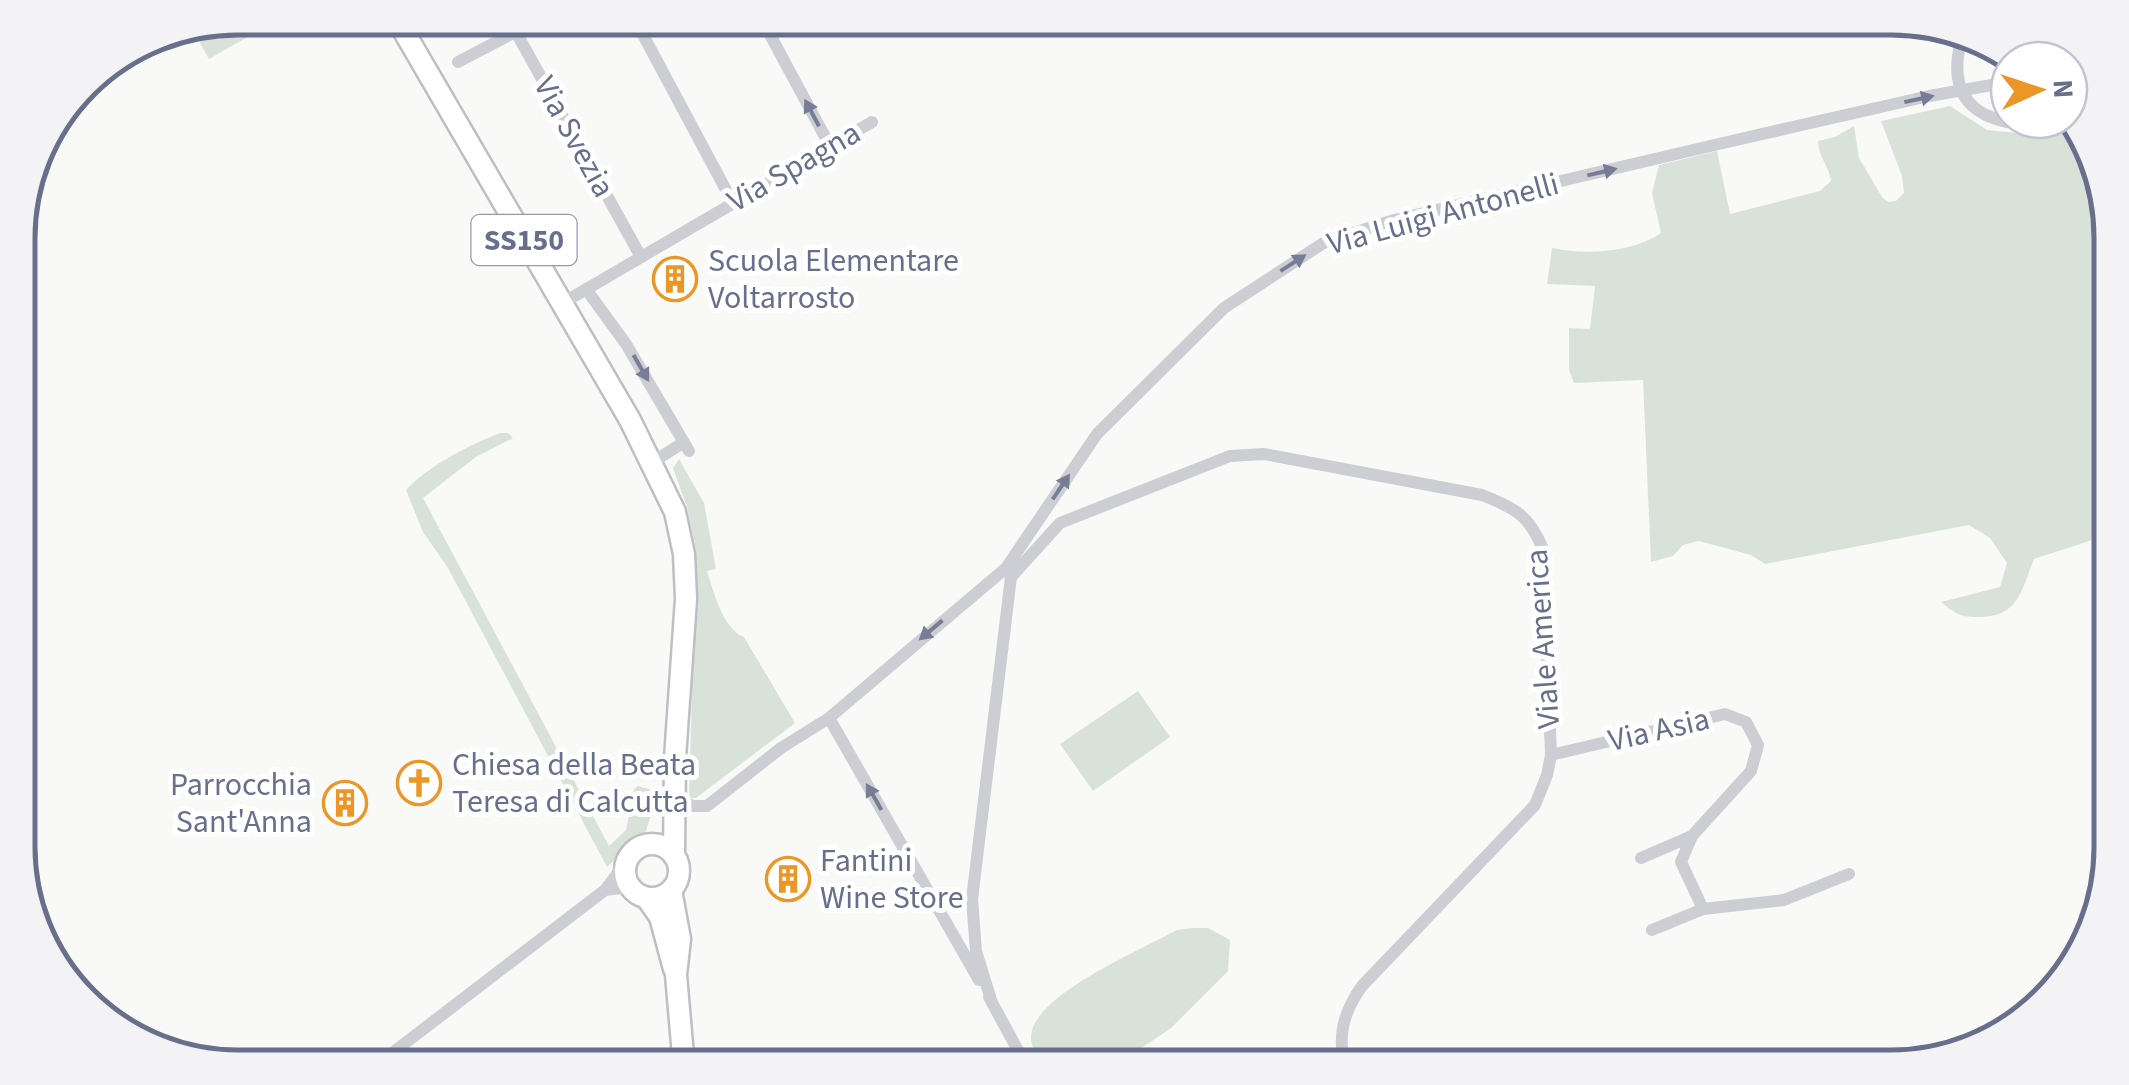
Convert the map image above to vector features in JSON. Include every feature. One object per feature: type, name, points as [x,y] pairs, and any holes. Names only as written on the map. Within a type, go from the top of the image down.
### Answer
[{"type":"main road","name":"SS150","points":[[406,35],[652,462],[676,512],[686,574],[674,856]]},
{"type":"main road","points":[[651,844],[674,803]]},
{"type":"main road","points":[[676,975],[680,939],[671,890],[678,873],[674,856],[660,845],[651,844],[636,848],[624,870],[660,918],[676,975],[682,1050]]},
{"type":"main road","points":[[638,892],[655,898],[671,890]]},
{"type":"street","points":[[458,62],[510,35]]},
{"type":"street","name":"Via Svezia","points":[[518,35],[641,257]]},
{"type":"street","points":[[643,35],[734,203]]},
{"type":"street","points":[[770,35],[830,146]]},
{"type":"street","points":[[1959,47],[1956,59],[1961,92],[1989,116]]},
{"type":"street","name":"Via Luigi Antonelli","points":[[674,803],[706,806],[781,748],[828,718],[1009,572],[1097,434],[1224,308],[1325,242],[1394,220],[1929,96],[1989,86]]},
{"type":"street","name":"Via Spagna","points":[[562,304],[872,122]]},
{"type":"street","points":[[586,289],[626,344],[687,447],[652,462]]},
{"type":"street","name":"Viale America","points":[[1009,572],[1060,524],[1230,456],[1264,454],[1482,495],[1516,508],[1535,530],[1543,549],[1551,755],[1548,775],[1535,805],[1362,986],[1347,1008],[1341,1038],[1343,1050]]},
{"type":"street","points":[[992,1003],[976,951],[972,899],[1009,572]]},
{"type":"street","name":"Via Asia","points":[[1551,755],[1725,714],[1746,722],[1758,744],[1751,770],[1692,836],[1640,858]]},
{"type":"street","points":[[828,718],[1018,1050]]},
{"type":"street","points":[[1692,836],[1681,862],[1702,909]]},
{"type":"street","points":[[397,1050],[605,890],[626,862]]},
{"type":"street","points":[[1652,930],[1702,909],[1784,900],[1849,874]]},
{"type":"street","points":[[605,890],[638,892]]},
{"type":"shaded area","points":[[251,35],[209,59],[198,39]]},
{"type":"shaded area","points":[[1950,106],[1989,130],[1989,140],[2068,140],[2073,148],[2090,198],[2094,238],[2094,540],[2034,559],[2010,608],[1977,617],[1958,614],[1941,602],[2000,587],[2007,563],[1990,538],[1969,525],[1765,564],[1751,555],[1699,541],[1683,545],[1673,556],[1651,562],[1643,380],[1574,383],[1569,370],[1569,328],[1590,329],[1595,286],[1547,284],[1552,248],[1608,251],[1637,245],[1661,233],[1652,193],[1659,165],[1717,151],[1730,214],[1820,191],[1831,181],[1818,141],[1854,126],[1859,158],[1888,202],[1896,201],[1904,193],[1902,176],[1881,121]]},
{"type":"shaded area","points":[[500,433],[513,438],[476,457],[423,498],[609,846],[626,830],[634,789],[638,786],[658,792],[646,831],[607,867],[448,568],[423,532],[406,490],[450,457]]},
{"type":"shaded area","points":[[679,459],[704,503],[716,569],[707,571],[720,608],[730,626],[744,637],[795,723],[696,798],[689,798],[696,550],[673,468]]},
{"type":"shaded area","points":[[1138,691],[1170,737],[1093,791],[1060,744]]},
{"type":"shaded area","points":[[1208,928],[1230,940],[1228,971],[1171,1028],[1139,1050],[1035,1050],[1031,1036],[1036,1020],[1050,1005],[1092,975],[1177,930]]},
{"type":"place","name":"Scuola Elementare Voltarrosto","points":[[675,279]]},
{"type":"place","name":"Chiesa della Beata Teresa di Calcutta","points":[[419,783]]},
{"type":"place","name":"Parrocchia Sant'Anna","points":[[345,803]]},
{"type":"place","name":"Fantini Wine Store","points":[[788,879]]}]
